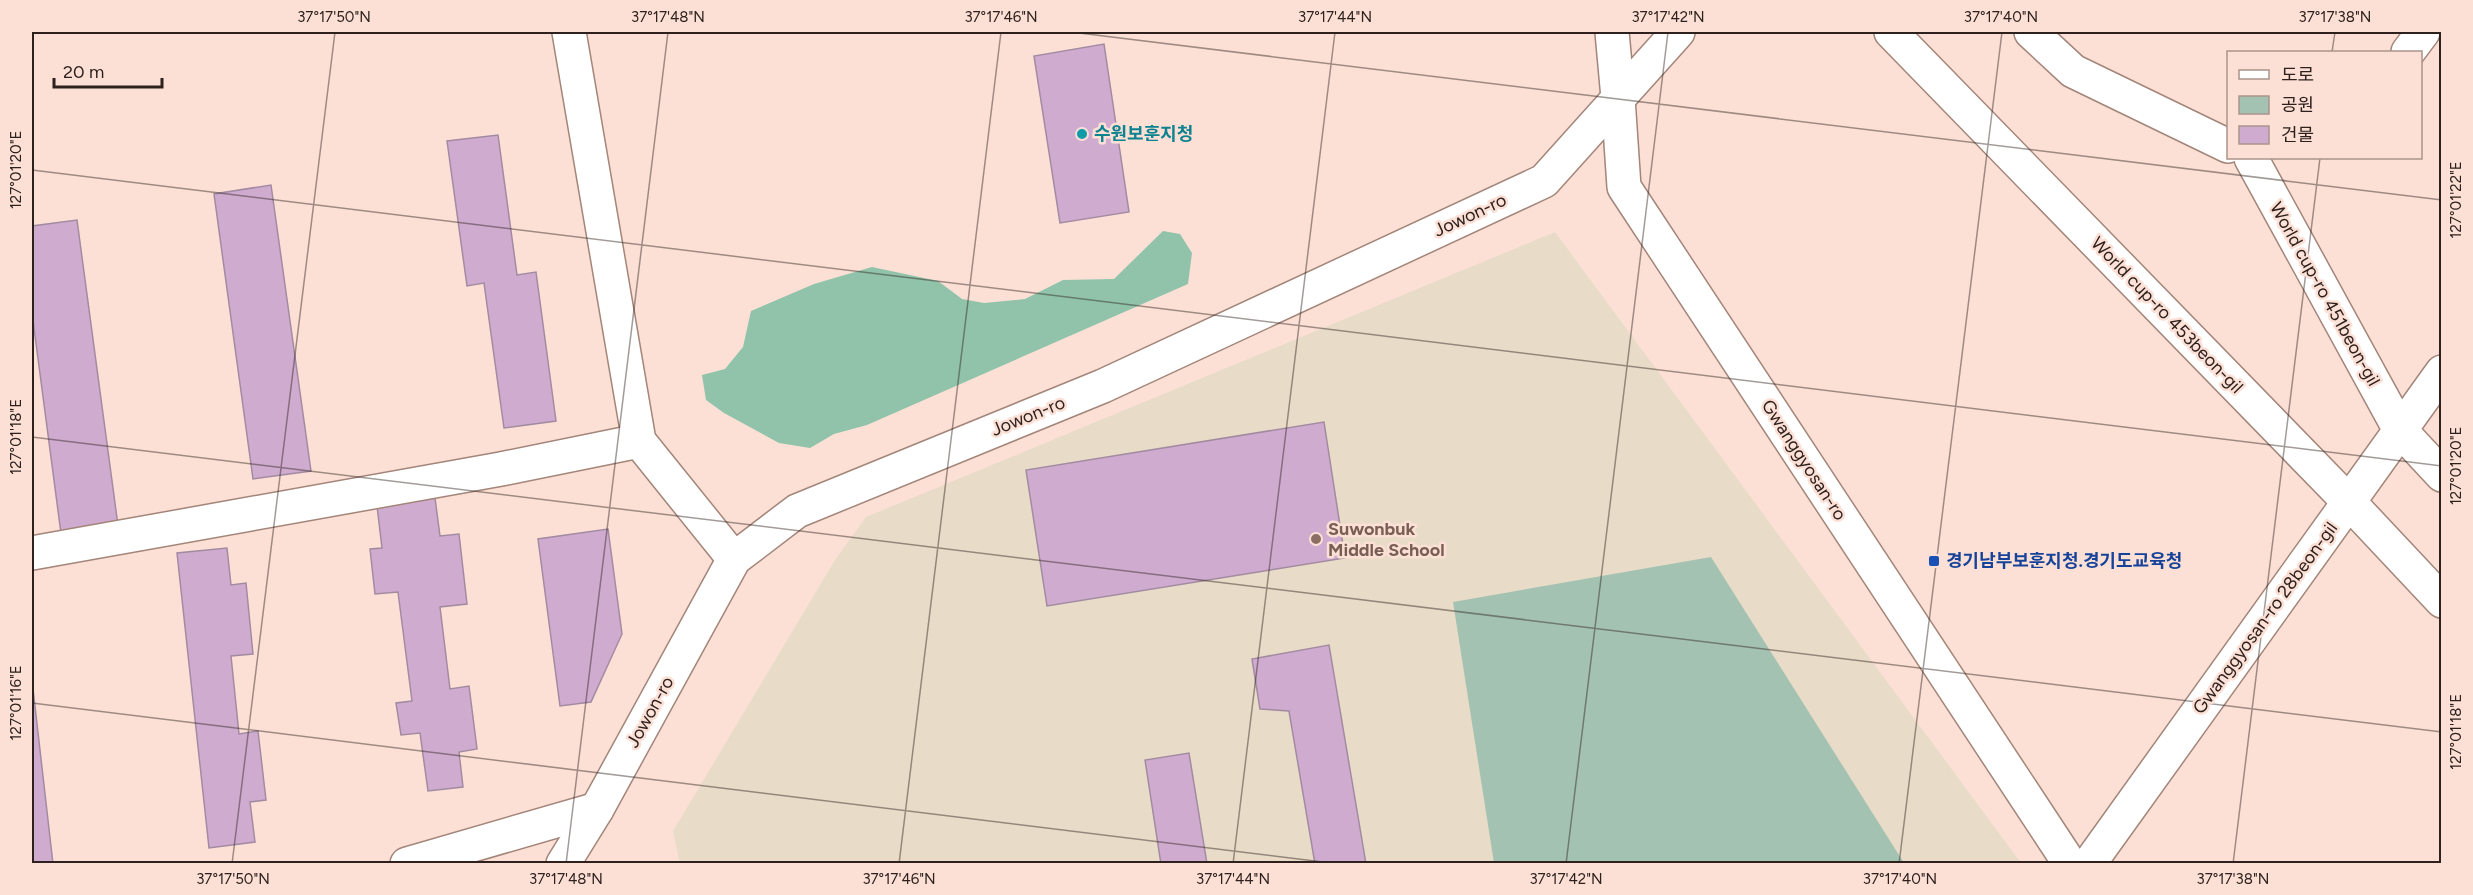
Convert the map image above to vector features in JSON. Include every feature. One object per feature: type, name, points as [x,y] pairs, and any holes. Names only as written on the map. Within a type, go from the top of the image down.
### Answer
[{"type":"street","points":[[569,32],[639,441],[734,559]]},
{"type":"street","name":"Gwanggyosan-ro","points":[[1612,32],[1624,187],[2070,864]]},
{"type":"street","name":"Jowon-ro","points":[[563,864],[597,809],[734,559],[797,511],[1103,386],[1544,181],[1677,32]]},
{"type":"street","name":"World cup-ro 453beon-gil","points":[[1890,32],[2442,600]]},
{"type":"street","points":[[2031,32],[2073,72],[2227,145]]},
{"type":"street","points":[[2409,51],[2423,32]]},
{"type":"street","name":"World cup-ro 451beon-gil","points":[[2252,159],[2400,430],[2442,476]]},
{"type":"street","name":"Gwanggyosan-ro 28beon-gil","points":[[2089,864],[2442,372]]},
{"type":"street","points":[[32,553],[501,469],[639,441]]},
{"type":"street","points":[[407,864],[597,809]]},
{"type":"shaded area","name":"Suwonbuk Middle School","points":[[1555,232],[2021,863],[680,864],[673,831],[835,560],[866,517]]},
{"type":"green space","points":[[1163,231],[1180,234],[1192,253],[1188,284],[867,425],[834,434],[810,448],[779,443],[724,413],[706,400],[702,375],[725,369],[743,347],[751,311],[814,284],[872,267],[938,281],[962,299],[984,303],[1025,299],[1063,280],[1114,279]]},
{"type":"green space","points":[[1711,557],[1904,863],[1494,863],[1453,602]]},
{"type":"building","name":"수원보훈지청","points":[[1104,44],[1129,212],[1060,223],[1034,56]]},
{"type":"building","points":[[498,135],[517,275],[536,272],[556,421],[504,428],[484,283],[467,286],[447,141]]},
{"type":"building","points":[[271,185],[311,471],[253,479],[214,194]]},
{"type":"building","points":[[77,220],[119,533],[62,541],[32,313],[32,226]]},
{"type":"building","points":[[1324,422],[1345,558],[1047,606],[1026,470]]},
{"type":"building","points":[[435,498],[440,536],[459,534],[467,604],[440,607],[450,689],[469,686],[477,749],[459,752],[463,787],[428,791],[420,733],[401,735],[396,703],[412,701],[398,592],[375,594],[370,549],[382,548],[377,506]]},
{"type":"building","points":[[608,529],[622,634],[591,702],[560,706],[538,539]]},
{"type":"building","points":[[227,548],[231,585],[246,583],[253,654],[231,656],[239,734],[258,731],[266,800],[250,802],[255,842],[209,848],[177,553]]},
{"type":"building","points":[[1329,645],[1366,864],[1315,864],[1289,711],[1260,709],[1252,659]]},
{"type":"building","points":[[32,680],[53,864],[32,864]]},
{"type":"building","points":[[1189,753],[1207,864],[1161,864],[1145,760]]},
{"type":"place","name":"수원보훈지청","points":[[1082,134]]},
{"type":"place","name":"Suwonbuk Middle School","points":[[1316,539]]},
{"type":"place","name":"경기남부보훈지청.경기도교육청","points":[[1934,561]]}]
